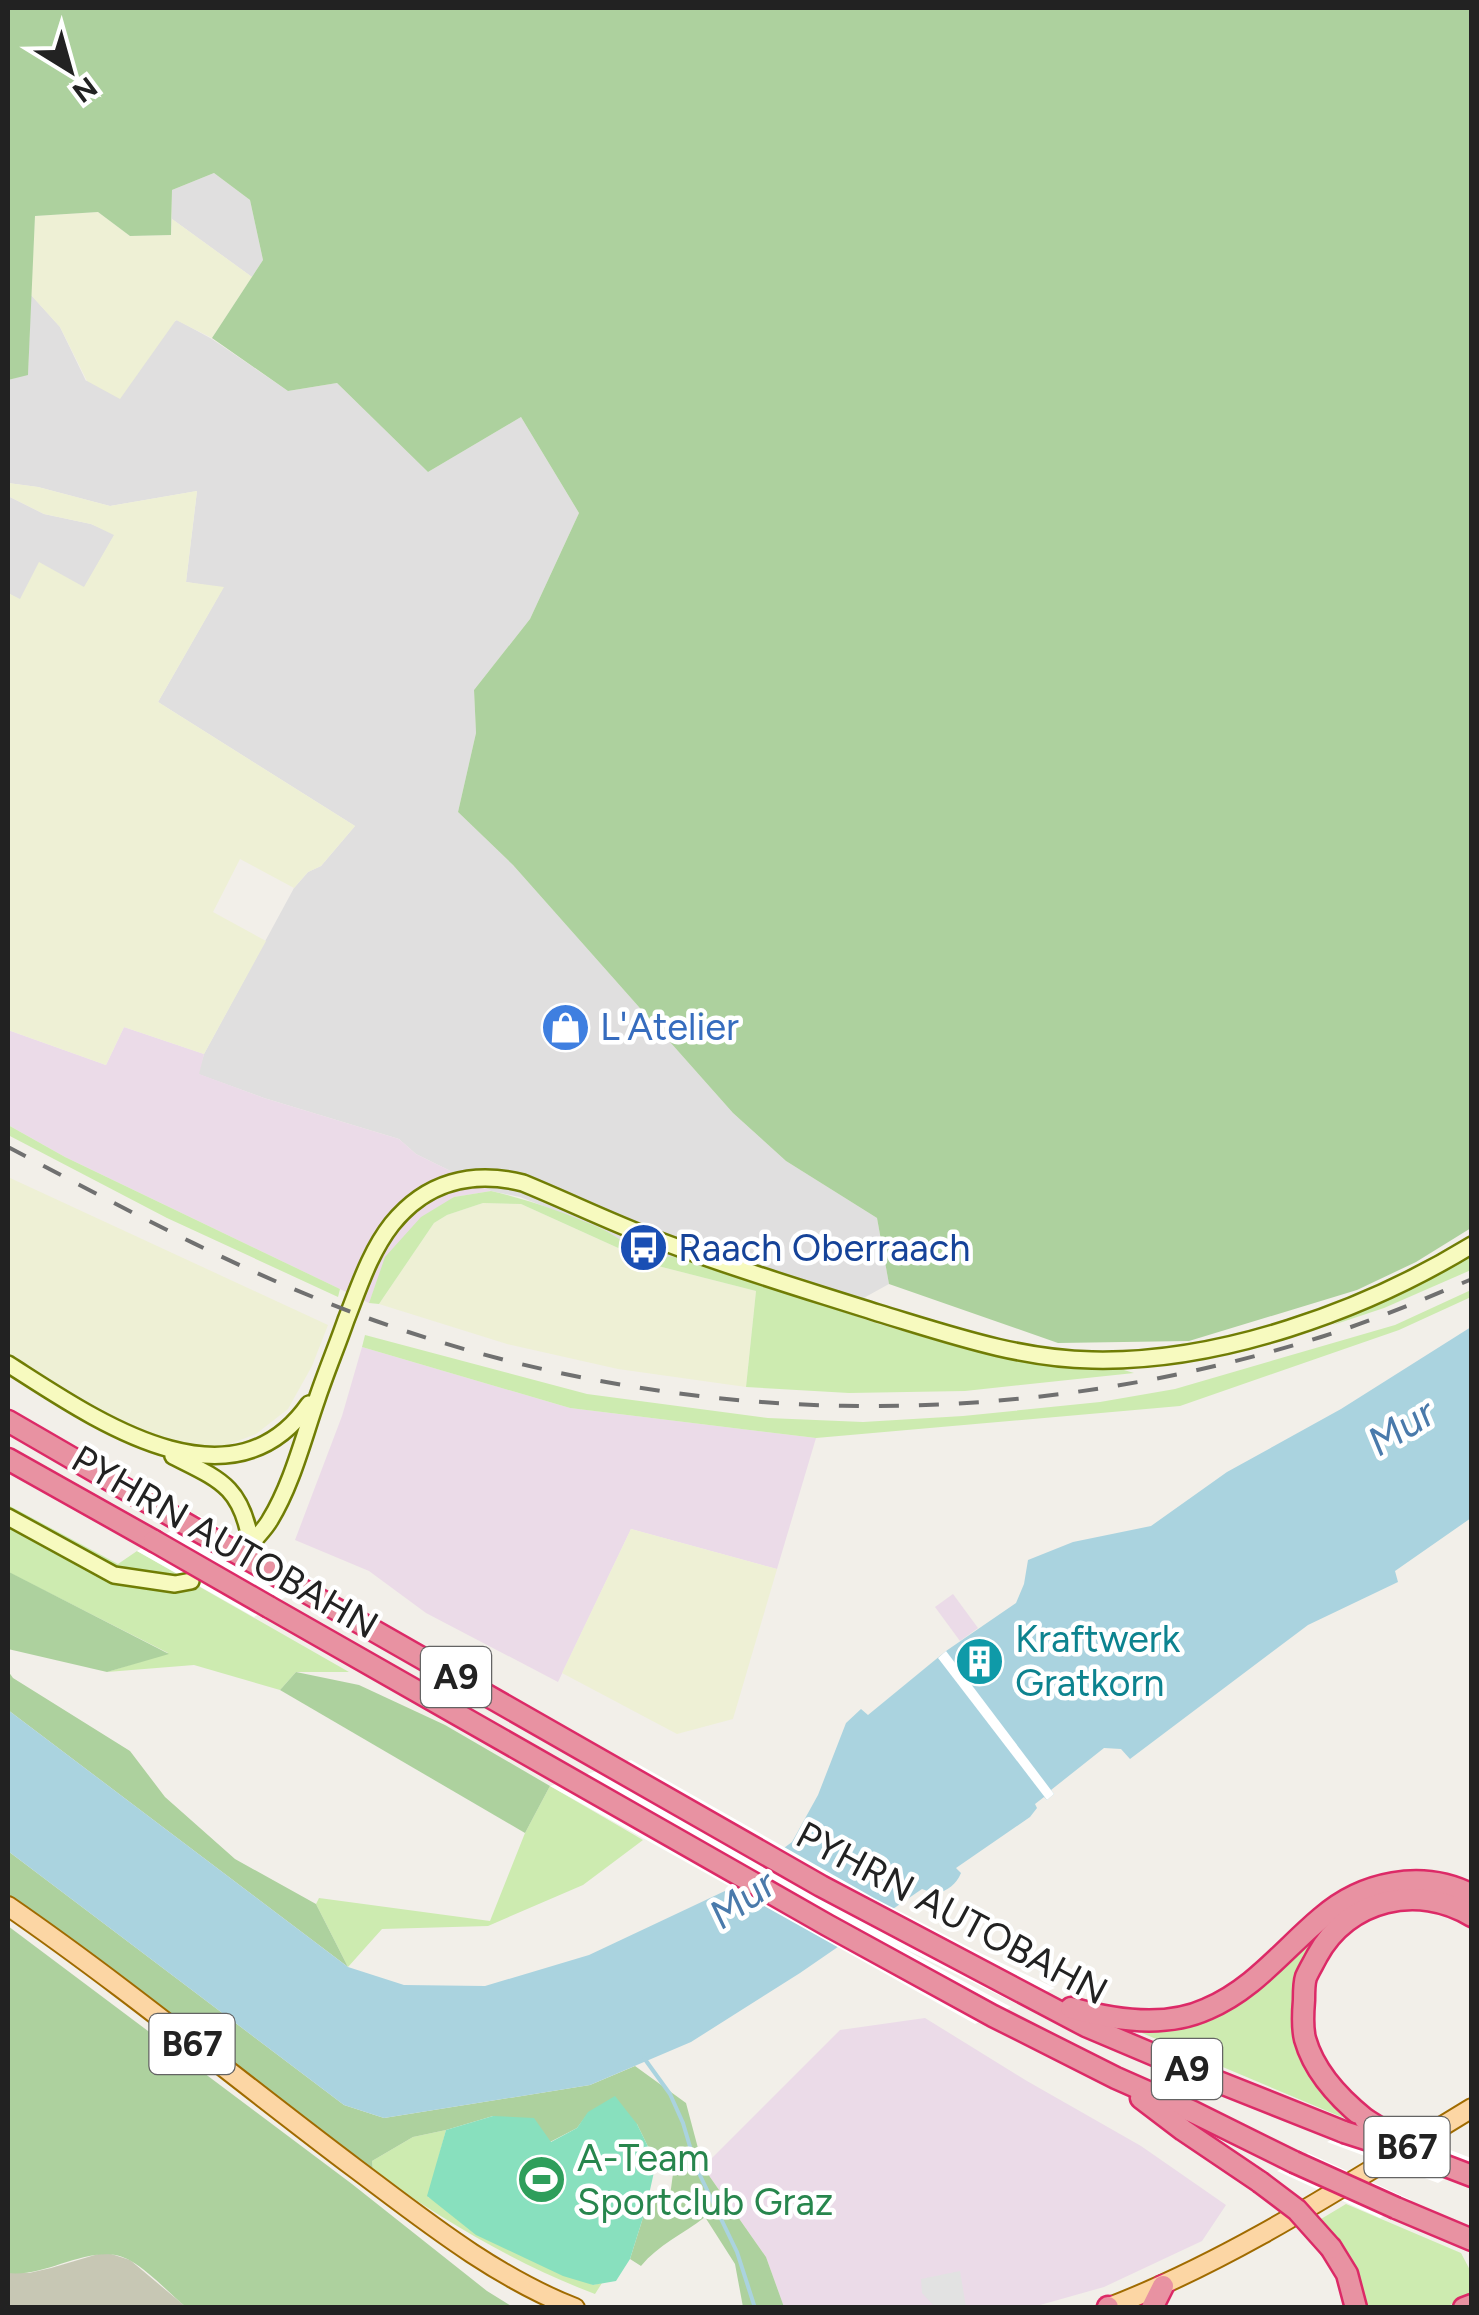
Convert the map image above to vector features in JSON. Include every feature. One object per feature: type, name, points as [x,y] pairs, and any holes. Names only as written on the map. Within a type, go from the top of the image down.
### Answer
[{"type":"highway","name":"PYHRN AUTOBAHN","points":[[8,1421],[820,1886],[1086,2026],[1216,2082],[1464,2174]]},
{"type":"highway","name":"PYHRN AUTOBAHN","points":[[8,1458],[570,1780],[993,2016],[1294,2162],[1472,2240]]},
{"type":"highway","points":[[1034,1997],[1091,2014],[1152,2021],[1178,2018],[1203,2011],[1244,1989],[1322,1917],[1362,1892],[1381,1885],[1425,1881],[1472,1894]]},
{"type":"highway","points":[[1425,2158],[1343,2102],[1321,2071],[1306,2039],[1306,1977],[1322,1947],[1340,1926],[1372,1906],[1396,1899],[1424,1899],[1457,1907],[1472,1916]]},
{"type":"highway","points":[[1116,2078],[1297,2210],[1331,2248],[1347,2274],[1356,2308]]},
{"type":"highway","points":[[1152,2308],[1163,2286]]},
{"type":"highway","points":[[1464,2308],[1472,2305]]},
{"type":"main road","points":[[8,1364],[88,1414],[224,1484],[242,1508],[251,1544],[270,1520],[288,1480],[363,1274],[382,1238],[394,1222],[441,1185],[472,1178],[503,1178],[523,1183],[652,1238],[799,1290],[972,1342],[1090,1360],[1162,1358],[1274,1332],[1362,1302],[1472,1245]]},
{"type":"main road","points":[[152,1444],[208,1456],[244,1452],[290,1427],[320,1389]]},
{"type":"main road","points":[[8,1517],[114,1575],[175,1584],[191,1581]]},
{"type":"main road","name":"B67","points":[[8,1906],[440,2230],[506,2274],[575,2308]]},
{"type":"main road","name":"B67","points":[[1108,2307],[1163,2286],[1259,2237],[1472,2108]]},
{"type":"shaded area","points":[[214,173],[250,200],[263,260],[252,277],[172,219],[172,190]]},
{"type":"shaded area","points":[[98,212],[130,236],[171,235],[172,219],[252,277],[212,338],[176,320],[120,399],[87,381],[60,327],[31,295],[35,216]]},
{"type":"shaded area","points":[[31,295],[60,327],[86,381],[177,320],[288,391],[337,383],[428,472],[521,417],[579,513],[530,619],[474,690],[476,733],[458,812],[513,865],[733,1113],[786,1161],[877,1218],[889,1284],[840,1311],[678,1256],[658,1259],[602,1229],[520,1197],[491,1191],[416,1154],[399,1139],[198,1074],[204,1054],[294,888],[308,872],[321,866],[355,826],[158,702],[223,588],[186,582],[197,491],[110,506],[8,483],[8,380],[28,374]]},
{"type":"shaded area","points":[[8,483],[110,506],[197,491],[186,582],[224,587],[158,702],[355,826],[321,866],[308,872],[294,888],[240,859],[213,912],[266,941],[204,1054],[124,1027],[106,1065],[8,1030],[8,593],[20,599],[39,562],[84,587],[114,535],[91,524],[44,514],[8,496]]},
{"type":"shaded area","points":[[8,496],[44,514],[91,524],[115,534],[84,588],[20,600],[8,593]]},
{"type":"shaded area","points":[[124,1027],[204,1054],[199,1074],[399,1139],[416,1154],[491,1191],[454,1197],[386,1257],[369,1303],[65,1157],[8,1125],[8,1030],[106,1065]]},
{"type":"shaded area","points":[[8,1177],[328,1325],[312,1366],[288,1409],[256,1434],[222,1447],[174,1443],[125,1424],[8,1354]]},
{"type":"shaded area","points":[[483,1203],[521,1204],[658,1266],[756,1291],[746,1387],[618,1369],[507,1344],[379,1304],[434,1223]]},
{"type":"shaded area","points":[[362,1347],[570,1408],[816,1438],[777,1569],[631,1529],[558,1682],[426,1613],[369,1571],[295,1540],[342,1416]]},
{"type":"shaded area","points":[[631,1529],[777,1569],[733,1719],[677,1734],[562,1673]]},
{"type":"shaded area","points":[[953,1594],[978,1628],[960,1641],[935,1607]]},
{"type":"shaded area","points":[[925,2018],[1141,2146],[1226,2205],[1202,2241],[1104,2287],[1033,2307],[784,2307],[766,2257],[703,2167],[840,2030]]},
{"type":"shaded area","points":[[105,2252],[130,2260],[186,2307],[8,2307],[8,2273],[29,2273]]},
{"type":"shaded area","points":[[960,2271],[966,2307],[935,2307],[922,2293],[921,2279]]},
{"type":"green space","points":[[8,8],[1471,8],[1471,1228],[1416,1262],[1357,1290],[1189,1341],[1058,1343],[889,1284],[877,1218],[786,1161],[733,1113],[513,865],[458,812],[476,733],[474,690],[530,619],[579,513],[521,417],[428,472],[337,383],[288,391],[212,338],[263,260],[250,200],[214,173],[172,190],[171,235],[130,236],[98,212],[35,216],[28,375],[8,380]]},
{"type":"green space","points":[[8,1125],[65,1157],[340,1289],[338,1297],[167,1218],[8,1135]]},
{"type":"green space","points":[[491,1191],[585,1221],[653,1256],[678,1256],[965,1349],[1090,1360],[1134,1373],[965,1391],[849,1393],[746,1387],[756,1291],[658,1266],[521,1204],[483,1203],[434,1223],[379,1304],[369,1303],[385,1257],[421,1217],[454,1197]]},
{"type":"green space","points":[[1471,1251],[1471,1270],[1384,1308],[1333,1325]]},
{"type":"green space","points":[[1471,1290],[1471,1297],[1399,1330],[1180,1406],[816,1438],[570,1408],[362,1347],[365,1335],[587,1394],[768,1418],[863,1422],[1100,1402],[1175,1389],[1395,1325]]},
{"type":"green space","points":[[8,1505],[118,1564],[137,1551],[349,1672],[296,1672],[280,1690],[194,1665],[107,1672],[168,1653],[8,1572]]},
{"type":"green space","points":[[8,1572],[169,1654],[107,1672],[8,1649]]},
{"type":"green space","points":[[8,1671],[13,1678],[130,1751],[165,1797],[235,1859],[316,1904],[348,1967],[8,1710]]},
{"type":"green space","points":[[296,1672],[359,1685],[445,1725],[550,1786],[525,1833],[280,1690]]},
{"type":"green space","points":[[550,1786],[643,1840],[583,1885],[488,1926],[382,1929],[348,1967],[316,1904],[319,1898],[490,1921],[525,1833]]},
{"type":"green space","points":[[8,1851],[344,2105],[384,2118],[590,2085],[635,2066],[686,2103],[703,2167],[766,2257],[784,2307],[743,2307],[735,2264],[705,2217],[641,2266],[630,2259],[646,2208],[670,2196],[674,2166],[656,2163],[637,2124],[589,2112],[577,2128],[550,2142],[493,2116],[413,2137],[372,2161],[373,2171],[44,1919],[8,1896]]},
{"type":"green space","points":[[1452,1898],[1338,1918],[1296,2023],[1356,2121],[1142,2033],[1144,2028],[1200,2021],[1220,2014],[1256,1989],[1334,1916]]},
{"type":"green space","points":[[8,1926],[513,2307],[186,2307],[153,2277],[117,2255],[87,2256],[39,2270],[8,2273]]},
{"type":"green space","name":"A-Team Sportclub Graz","points":[[615,2096],[637,2124],[656,2163],[630,2259],[616,2281],[593,2285],[563,2276],[476,2235],[427,2196],[446,2130],[493,2116],[534,2118],[551,2142],[577,2128],[588,2112]]},
{"type":"green space","points":[[446,2130],[428,2197],[593,2285],[602,2283],[595,2294],[480,2240],[373,2171],[372,2161],[413,2137]]},
{"type":"green space","points":[[1346,2204],[1461,2253],[1471,2272],[1471,2296],[1445,2307],[1365,2307],[1339,2242],[1321,2219]]},
{"type":"water","name":"Mur","points":[[1471,1327],[1471,1518],[1395,1571],[1398,1582],[1308,1625],[1130,1759],[1121,1749],[1104,1748],[1051,1790],[1054,1794],[1047,1800],[1044,1797],[1035,1804],[1037,1808],[1030,1817],[956,1868],[961,1873],[948,1889],[936,1894],[922,1889],[691,2042],[590,2085],[384,2118],[344,2105],[8,1851],[8,1710],[348,1967],[404,1985],[485,1986],[589,1955],[727,1890],[792,1842],[818,1795],[846,1723],[861,1709],[868,1715],[946,1651],[1016,1603],[1028,1560],[1073,1542],[1151,1526],[1227,1472],[1341,1409]]},
{"type":"pier","points":[[198,1515],[314,1579],[254,1617],[137,1551]]},
{"type":"pier","points":[[946,1651],[1054,1794],[1047,1800],[938,1658]]},
{"type":"pier","points":[[631,1760],[874,1898],[1055,1988],[1017,2004],[893,1943],[1011,2007],[975,2024],[550,1786]]},
{"type":"pier","points":[[1375,2113],[1409,2134],[1471,2158],[1471,2163],[1438,2183],[1327,2142]]},
{"type":"pier","points":[[1308,2153],[1411,2200],[1380,2218],[1277,2171]]},
{"type":"waterway","points":[[644,2058],[670,2094],[683,2123],[696,2167],[737,2252],[755,2308]]},
{"type":"railway","points":[[8,1147],[235,1263],[376,1321],[492,1357],[609,1383],[728,1399],[847,1406],[966,1403],[1085,1391],[1204,1369],[1321,1337],[1472,1279]]},
{"type":"place","name":"L'Atelier","points":[[565,1027]]},
{"type":"place","name":"Raach Oberraach","points":[[643,1248]]},
{"type":"place","name":"Kraftwerk Gratkorn","points":[[980,1661]]},
{"type":"place","name":"A-Team Sportclub Graz","points":[[542,2180]]}]
